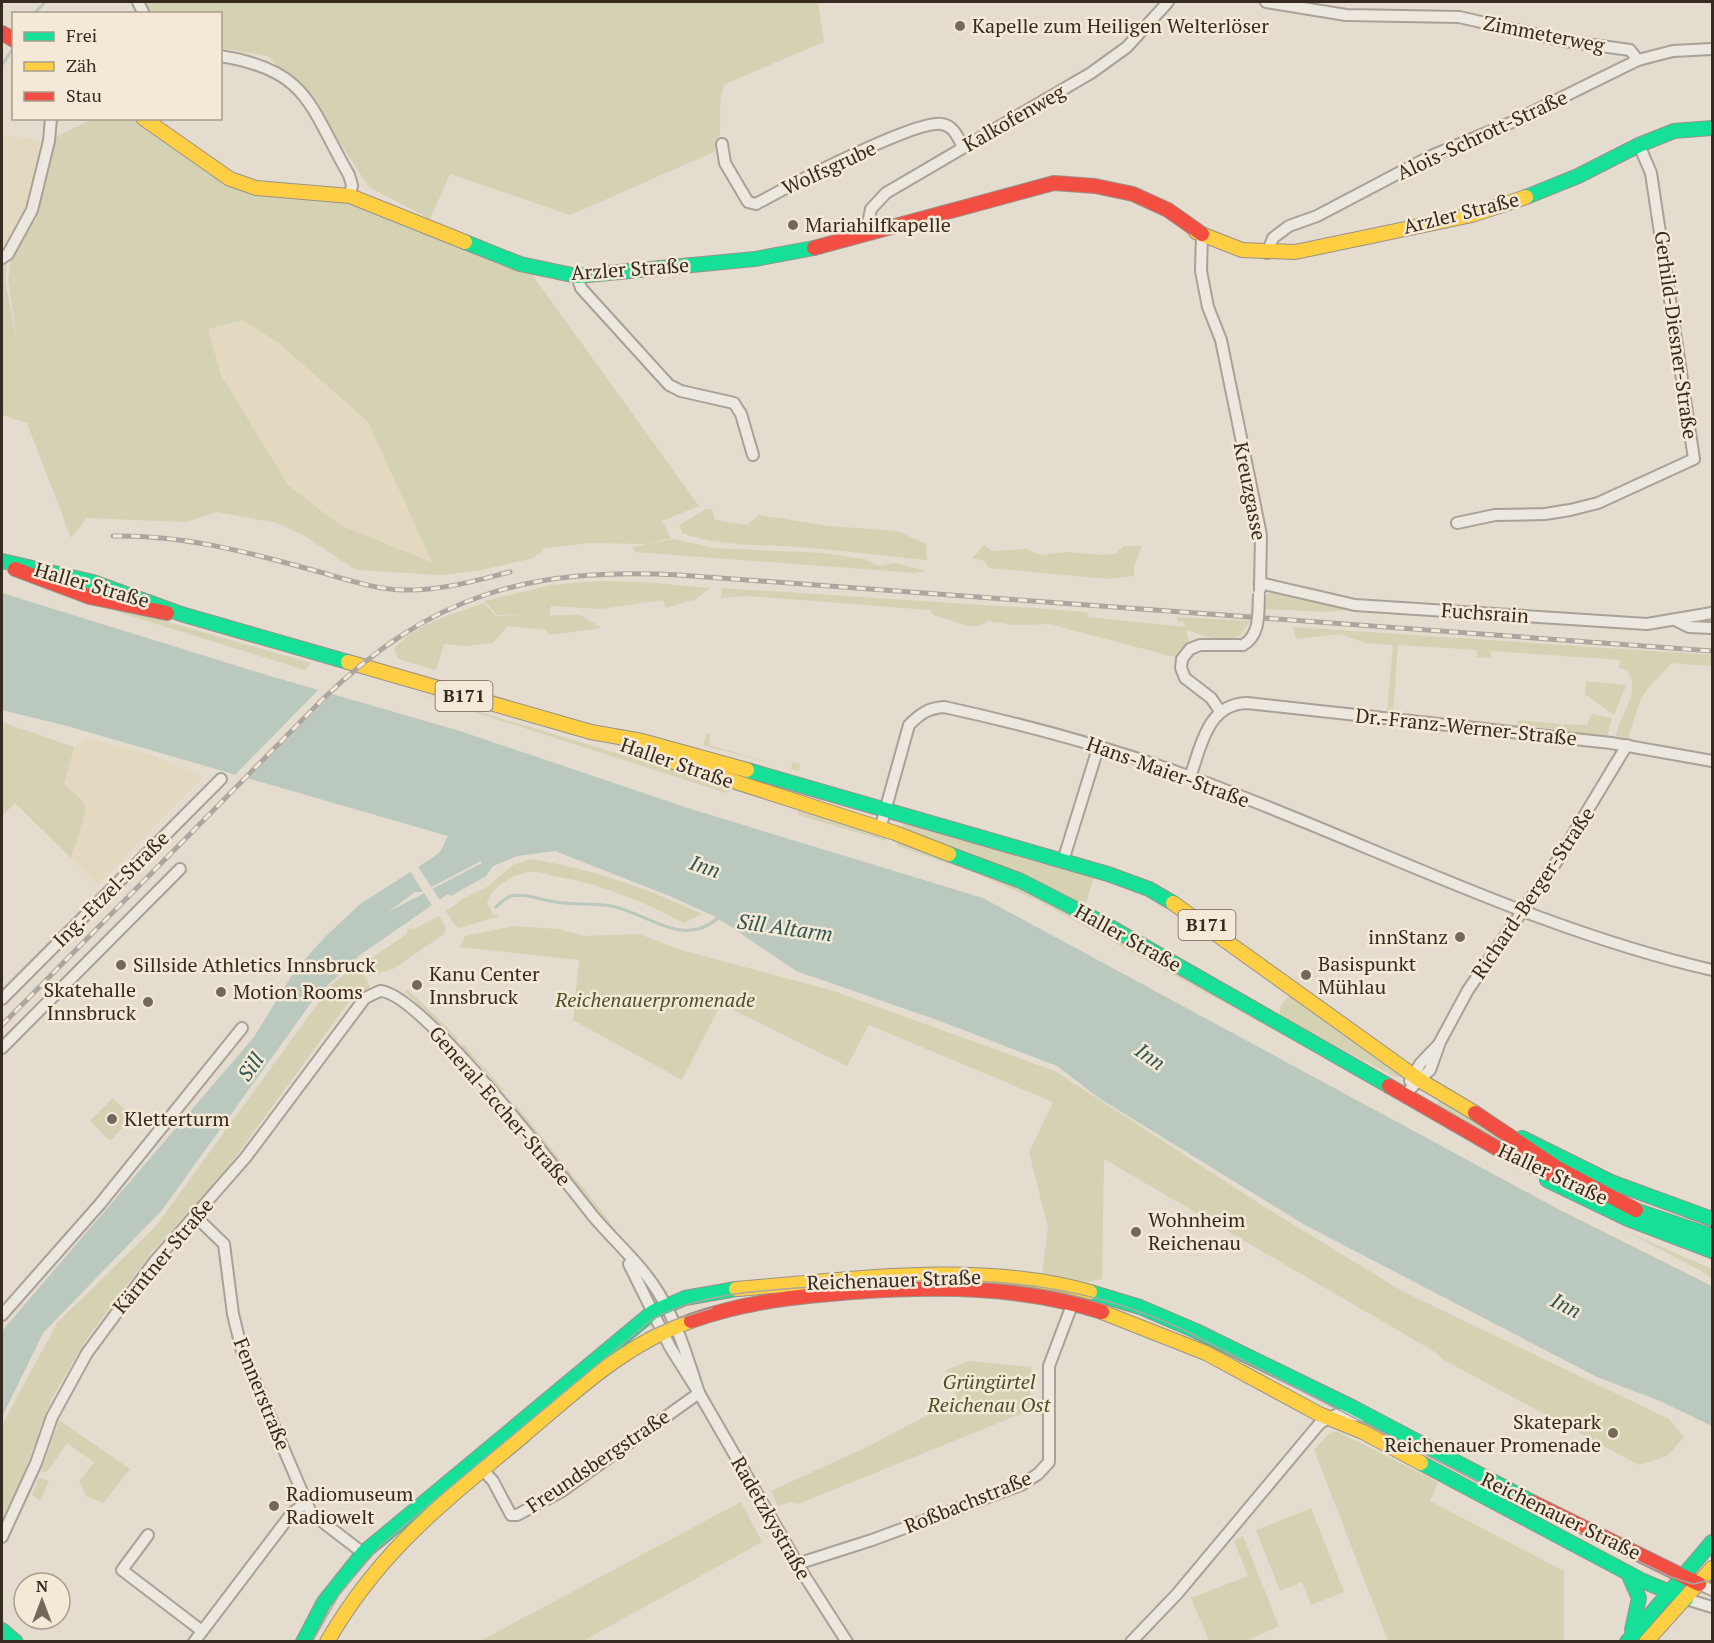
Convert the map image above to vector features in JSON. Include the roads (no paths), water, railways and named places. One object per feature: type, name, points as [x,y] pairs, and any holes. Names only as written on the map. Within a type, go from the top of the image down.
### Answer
[{"type":"main road","name":"Arzler Straße","points":[[146,120],[230,179],[256,188],[350,196],[520,264],[554,273],[577,276],[755,259],[797,252],[1054,183],[1103,187],[1158,202],[1178,213],[1202,234],[1242,250],[1267,253],[1295,252],[1490,209],[1578,176],[1639,145],[1674,131],[1713,128]]},
{"type":"main road","name":"Haller Straße","points":[[2,562],[43,581],[118,603],[143,610],[181,614],[591,732],[736,784],[880,829],[1021,881],[1276,1015],[1404,1095],[1507,1154],[1591,1194],[1713,1236]]},
{"type":"main road","name":"Haller Straße","points":[[591,732],[642,741],[1117,877],[1180,907],[1291,993],[1416,1078],[1495,1126],[1559,1169],[1637,1210]]},
{"type":"main road","name":"Haller Straße","points":[[1495,1126],[1611,1182],[1713,1219]]},
{"type":"main road","points":[[1507,1154],[1592,1204],[1652,1231],[1713,1251]]},
{"type":"main road","name":"Reichenauer Straße","points":[[303,1641],[324,1602],[363,1553],[659,1309],[685,1298],[739,1288],[918,1275],[1022,1279],[1087,1291],[1140,1307],[1196,1330],[1699,1584]]},
{"type":"main road","name":"Reichenauer Straße","points":[[327,1641],[364,1582],[386,1555],[483,1470],[594,1378],[638,1346],[669,1329],[707,1314],[752,1304],[817,1295],[906,1289],[991,1290],[1072,1305],[1139,1325],[1253,1377],[1322,1415],[1384,1443],[1628,1573],[1686,1599]]},
{"type":"main road","points":[[1072,1305],[1080,1294],[1087,1291]]},
{"type":"main road","points":[[1628,1640],[1699,1555],[1713,1542]]},
{"type":"main road","points":[[1663,1567],[1699,1555]]},
{"type":"main road","points":[[1646,1641],[1713,1568]]},
{"type":"main road","points":[[1628,1573],[1639,1598],[1636,1618],[1628,1640]]},
{"type":"main road","points":[[2,1630],[16,1641]]},
{"type":"street","name":"Kalkofenweg","points":[[866,233],[871,209],[886,193],[1091,73],[1127,47],[1168,2]]},
{"type":"street","name":"Zimmeterweg","points":[[1266,2],[1346,15],[1467,19],[1565,41],[1630,50],[1638,60]]},
{"type":"street","name":"Alois-Schrott-Straße","points":[[1267,253],[1273,238],[1289,226],[1317,216],[1431,156],[1510,123],[1638,60],[1673,51],[1713,49]]},
{"type":"street","points":[[222,56],[262,64],[279,73],[298,88],[316,111],[349,175],[352,185],[350,196]]},
{"type":"street","points":[[2,258],[8,254],[32,210],[49,141],[51,120]]},
{"type":"street","name":"Wolfsgrube","points":[[722,144],[725,164],[748,202],[756,204],[819,170],[912,131],[941,123],[952,128],[963,147]]},
{"type":"street","name":"Gerhild-Diesner-Straße","points":[[1457,523],[1495,515],[1545,514],[1598,503],[1695,459],[1652,173],[1639,145]]},
{"type":"street","name":"Kreuzgasse","points":[[1202,234],[1201,272],[1208,307],[1221,340],[1261,535],[1257,628],[1251,639],[1243,645],[1195,647],[1182,659],[1181,668],[1185,678],[1211,698],[1220,711]]},
{"type":"street","points":[[577,276],[581,288],[669,385],[681,391],[734,403],[740,411],[753,454]]},
{"type":"street","name":"Fuchsrain","points":[[1259,589],[1355,605],[1647,624],[1677,621],[1713,613]]},
{"type":"street","points":[[1677,621],[1689,627],[1713,628]]},
{"type":"street","name":"Dr.-Franz-Werner-Straße","points":[[1220,711],[1232,705],[1247,703],[1627,745],[1713,761]]},
{"type":"street","name":"Hans-Maier-Straße","points":[[880,829],[909,725],[931,708],[944,707],[1042,729],[1099,745],[1190,777],[1524,912],[1631,948],[1713,970]]},
{"type":"street","points":[[1190,777],[1209,727],[1220,711]]},
{"type":"street","points":[[1063,861],[1099,745]]},
{"type":"street","name":"Richard-Berger-Straße","points":[[1404,1095],[1440,1042],[1468,990],[1524,912],[1594,804],[1627,745]]},
{"type":"street","name":"Ing.-Etzel-Straße","points":[[2,999],[221,779]]},
{"type":"street","name":"Ing.-Etzel-Straße","points":[[2,1048],[180,869]]},
{"type":"street","name":"General-Eccher-Straße","points":[[364,998],[372,993],[386,991],[396,995],[432,1027],[507,1107],[620,1248],[669,1329]]},
{"type":"street","name":"Kärntner Straße","points":[[2,1538],[36,1463],[52,1417],[77,1370],[154,1261],[247,1156],[364,998]]},
{"type":"street","points":[[2,1315],[100,1204],[242,1028]]},
{"type":"street","name":"Fennerstraße","points":[[196,1216],[225,1244],[233,1314],[242,1351],[306,1503],[311,1513],[363,1553]]},
{"type":"street","name":"Roßbachstraße","points":[[797,1564],[990,1496],[1038,1474],[1049,1462],[1049,1366],[1072,1305]]},
{"type":"street","name":"Radetzkystraße","points":[[669,1329],[697,1388],[797,1564],[845,1641]]},
{"type":"street","name":"Freundsbergstraße","points":[[483,1470],[493,1481],[511,1515],[517,1515],[562,1491],[697,1388]]},
{"type":"street","points":[[1131,1641],[1177,1594],[1317,1428],[1322,1415],[1345,1413],[1368,1418]]},
{"type":"street","points":[[194,1641],[292,1513],[306,1503]]},
{"type":"street","points":[[148,1535],[122,1570],[202,1631]]},
{"type":"street","points":[[1699,1584],[1713,1590]]},
{"type":"street","points":[[1686,1599],[1713,1608]]},
{"type":"water","points":[[2,593],[270,676],[460,731],[691,809],[983,898],[1558,1209],[1708,1284],[1712,1287],[1712,1426],[1660,1401],[1597,1377],[1305,1225],[1099,1098],[1057,1066],[940,1021],[796,971],[718,918],[672,897],[555,851],[517,856],[493,866],[486,876],[451,896],[448,894],[360,955],[316,996],[162,1210],[43,1333],[2,1417],[2,1331],[254,1037],[294,972],[324,938],[359,905],[440,852],[448,836],[67,726],[2,710]],"holes":[[[481,861],[482,863],[388,912],[415,892],[422,892]]]},
{"type":"waterway","points":[[36,12],[45,2]]},
{"type":"waterway","points":[[2,65],[12,50]]},
{"type":"waterway","name":"Sill Altarm","points":[[496,907],[511,896],[523,895],[563,903],[611,906],[678,930],[705,927],[718,918],[721,919]]},
{"type":"tram line","points":[[312,1642],[340,1593],[381,1545],[651,1320],[689,1304],[729,1295],[791,1288],[908,1281],[1002,1283],[1047,1288],[1093,1297],[1139,1311],[1186,1331],[1504,1495],[1671,1577],[1693,1584],[1712,1580]]},
{"type":"tram line","points":[[645,1333],[674,1320],[712,1308]]},
{"type":"railway","points":[[113,536],[163,538],[210,545],[257,555],[366,585],[391,589],[417,590],[444,587],[510,572]]},
{"type":"railway","points":[[2,1025],[322,700],[363,664],[403,635],[444,612],[486,595],[529,583],[576,576],[679,575],[1712,651]]},
{"type":"place","name":"Kapelle zum Heiligen Welterlöser","points":[[960,26]]},
{"type":"place","name":"Mariahilfkapelle","points":[[793,225]]},
{"type":"place","name":"innStanz","points":[[1460,937]]},
{"type":"place","name":"Sillside Athletics Innsbruck","points":[[121,965]]},
{"type":"place","name":"Basispunkt Mühlau","points":[[1306,975]]},
{"type":"place","name":"Kanu Center Innsbruck","points":[[417,985]]},
{"type":"place","name":"Motion Rooms","points":[[221,992]]},
{"type":"place","name":"Skatehalle Innsbruck","points":[[148,1002]]},
{"type":"place","name":"Kletterturm","points":[[112,1119]]},
{"type":"place","name":"Wohnheim Reichenau","points":[[1136,1232]]},
{"type":"place","name":"Skatepark Reichenauer Promenade","points":[[1613,1433]]},
{"type":"place","name":"Radiomuseum Radiowelt","points":[[274,1506]]},
{"type":"water label","name":"Inn","points":[[705,867]]},
{"type":"water label","name":"Inn","points":[[1150,1057]]},
{"type":"water label","name":"Sill","points":[[251,1067]]},
{"type":"water label","name":"Inn","points":[[1566,1306]]},
{"type":"park label","name":"Reichenauerpromenade","points":[[655,1000]]},
{"type":"park label","name":"Grüngürtel Reichenau Ost","points":[[989,1394]]}]
